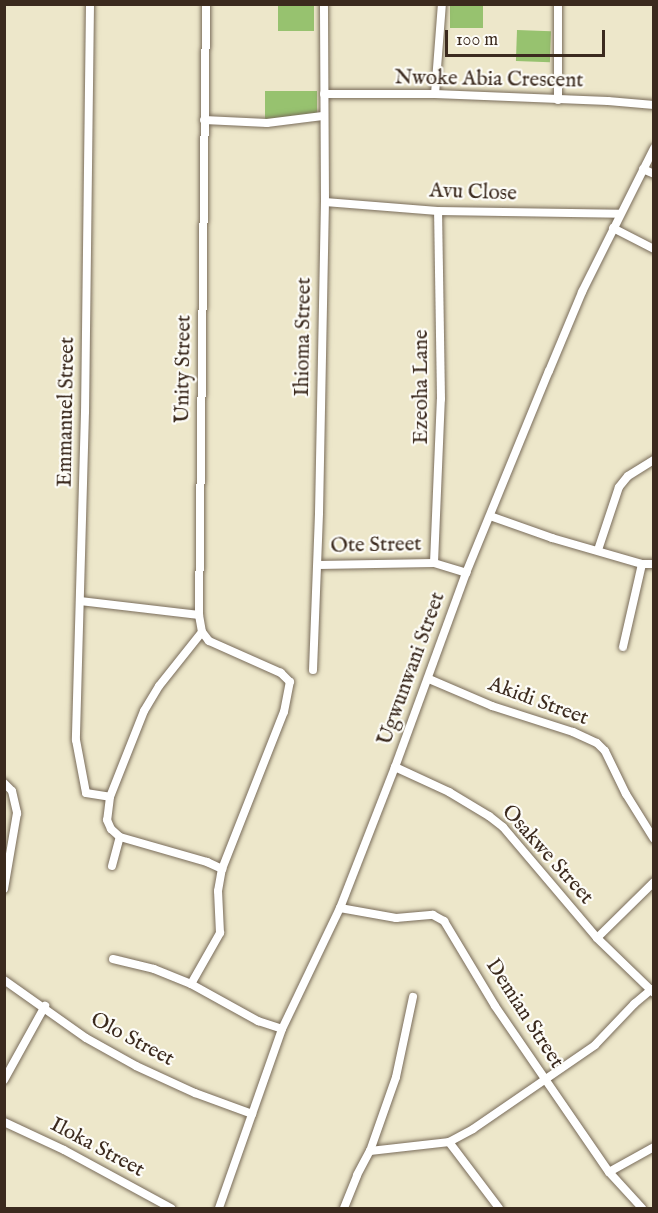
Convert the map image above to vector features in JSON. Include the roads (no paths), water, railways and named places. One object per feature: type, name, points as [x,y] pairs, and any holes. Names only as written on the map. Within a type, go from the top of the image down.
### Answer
[{"type":"street","name":"Emmanuel Street","points":[[90,4],[76,740],[80,771],[86,793],[110,797]]},
{"type":"street","name":"Unity Street","points":[[202,632],[199,615],[206,4]]},
{"type":"street","name":"Ihioma Street","points":[[313,670],[318,565],[325,202],[324,4]]},
{"type":"street","points":[[435,94],[442,4]]},
{"type":"street","points":[[558,4],[558,100]]},
{"type":"street","name":"Nwoke Abia Crescent","points":[[324,94],[435,94],[654,105]]},
{"type":"street","points":[[204,120],[267,123],[323,116]]},
{"type":"street","name":"Ugwunwani Street","points":[[219,1209],[282,1029],[340,908],[429,679],[466,573],[562,340],[613,228],[654,147]]},
{"type":"street","points":[[644,169],[654,174]]},
{"type":"street","name":"Avu Close","points":[[325,202],[438,211],[620,214]]},
{"type":"street","name":"Ezeoha Lane","points":[[434,563],[441,399],[438,211]]},
{"type":"street","points":[[613,228],[654,249]]},
{"type":"street","points":[[598,550],[619,487],[628,476],[654,460]]},
{"type":"street","points":[[490,516],[552,538],[642,564],[654,564]]},
{"type":"street","name":"Ote Street","points":[[318,565],[434,563],[466,573]]},
{"type":"street","points":[[623,646],[642,564]]},
{"type":"street","points":[[80,600],[199,615]]},
{"type":"street","points":[[191,984],[220,933],[218,891],[222,869],[277,733],[290,682],[281,673],[209,640],[202,632],[159,686],[144,711],[110,797],[107,820],[120,837],[207,862],[222,869]]},
{"type":"street","name":"Akidi Street","points":[[429,679],[492,706],[573,732],[597,743],[605,751],[626,794],[654,839]]},
{"type":"street","name":"Osakwe Street","points":[[395,767],[449,792],[503,827],[597,938],[652,991]]},
{"type":"street","points":[[4,783],[12,791],[17,813],[4,889]]},
{"type":"street","points":[[112,866],[120,837]]},
{"type":"street","points":[[597,938],[654,882]]},
{"type":"street","name":"Demian Street","points":[[340,908],[396,918],[439,917],[609,1172],[642,1209]]},
{"type":"street","points":[[113,959],[154,969],[191,984],[258,1020],[282,1029]]},
{"type":"street","name":"Olo Street","points":[[4,980],[45,1006],[86,1038],[136,1066],[195,1093],[252,1114]]},
{"type":"street","points":[[370,1151],[449,1142],[496,1115],[595,1045],[652,991]]},
{"type":"street","points":[[344,1209],[357,1175],[370,1151],[404,1049],[413,997]]},
{"type":"street","points":[[4,1080],[45,1006]]},
{"type":"street","name":"Iloka Street","points":[[4,1122],[64,1149],[171,1209]]},
{"type":"street","points":[[449,1142],[499,1209]]},
{"type":"street","points":[[609,1172],[654,1147]]}]
